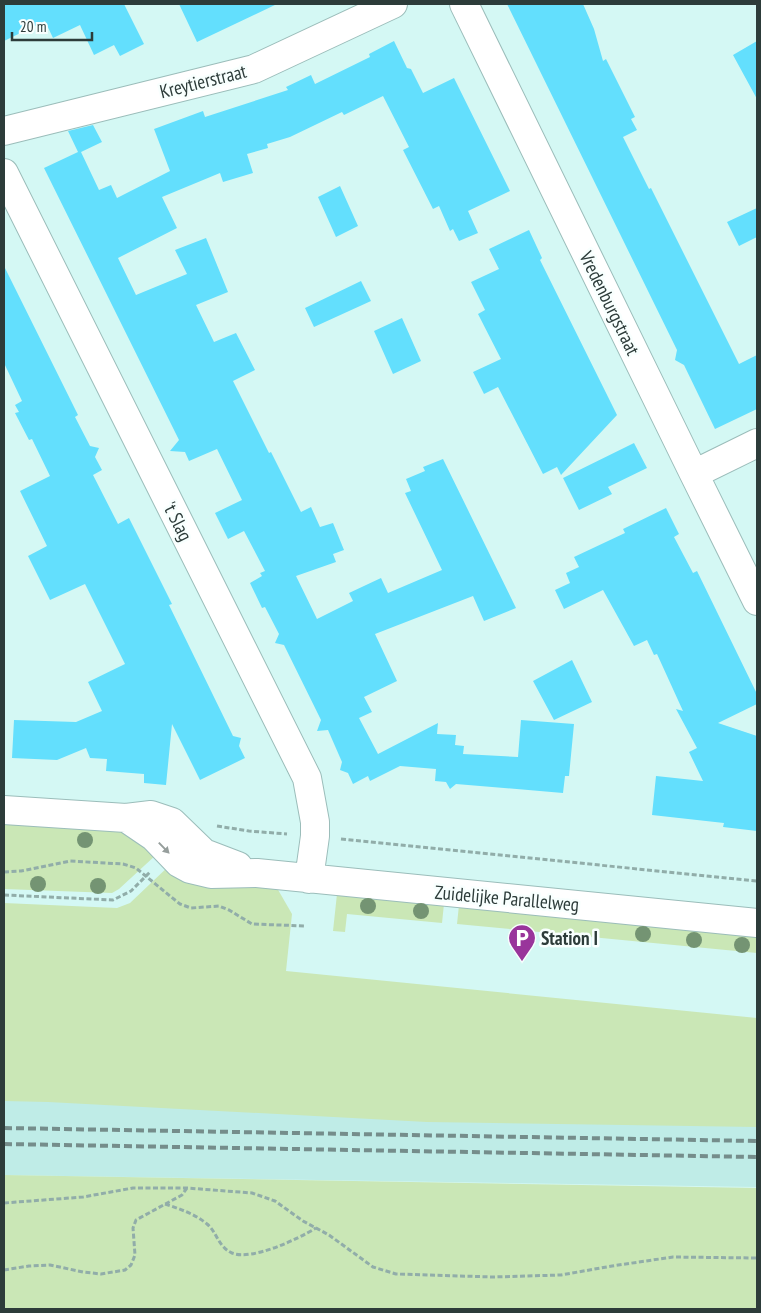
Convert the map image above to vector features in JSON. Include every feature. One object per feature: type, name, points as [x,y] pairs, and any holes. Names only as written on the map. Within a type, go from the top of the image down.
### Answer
[{"type":"street","name":"Kreytierstraat","points":[[4,132],[254,69],[393,4]]},
{"type":"street","name":"Vredenburgstraat","points":[[464,4],[757,601]]},
{"type":"street","name":"'t Slag","points":[[4,173],[307,778],[315,822],[309,879]]},
{"type":"street","points":[[694,474],[757,443]]},
{"type":"street","name":"Zuidelijke Parallelweg","points":[[4,810],[126,818],[151,815],[172,822],[204,853],[256,873],[757,923]]},
{"type":"path","points":[[4,872],[21,871],[70,861],[123,864],[136,868],[180,904],[191,908],[219,906],[252,924],[306,926]]},
{"type":"path","points":[[4,1203],[83,1197],[133,1188],[187,1188],[252,1193],[275,1201],[303,1221],[329,1235],[373,1267],[396,1274],[492,1277],[561,1276],[612,1266],[673,1258],[757,1258]]},
{"type":"path","points":[[4,1270],[50,1265],[101,1274],[125,1270],[132,1265],[135,1255],[133,1228],[136,1220],[182,1195],[187,1188]]},
{"type":"path","points":[[165,1204],[192,1214],[209,1225],[220,1244],[232,1252],[243,1255],[269,1250],[301,1237],[316,1228]]},
{"type":"shaded area","points":[[4,1085],[757,1112],[757,1187],[4,1175]]},
{"type":"green space","points":[[4,823],[120,829],[157,854],[119,889],[112,893],[4,889]]},
{"type":"green space","points":[[171,864],[277,888],[292,914],[286,971],[757,1018],[757,1127],[427,1122],[4,1101],[4,903],[117,908],[130,903]]},
{"type":"green space","points":[[337,894],[444,904],[442,923],[347,914],[345,932],[333,931]]},
{"type":"green space","points":[[459,905],[757,935],[757,953],[457,924]]},
{"type":"green space","points":[[4,1175],[757,1188],[757,1309],[4,1309]]},
{"type":"building","points":[[4,4],[124,4],[144,44],[120,56],[114,45],[94,55],[80,25],[53,38],[45,21],[4,41]]},
{"type":"building","points":[[179,4],[277,4],[197,42]]},
{"type":"building","points":[[507,4],[583,4],[594,29],[603,61],[606,59],[635,117],[631,119],[637,130],[623,137],[649,189],[651,188],[739,364],[757,355],[757,409],[715,429],[684,365],[675,360],[677,350]]},
{"type":"building","points":[[394,41],[407,68],[411,69],[423,93],[454,78],[510,191],[468,211],[478,233],[459,241],[453,229],[450,231],[439,206],[433,209],[403,150],[409,147],[383,96],[344,115],[342,112],[290,137],[267,144],[268,148],[247,154],[253,173],[223,182],[220,173],[162,197],[177,228],[118,258],[136,295],[187,274],[175,250],[206,238],[228,292],[196,305],[214,342],[236,333],[255,370],[233,381],[301,512],[311,507],[320,527],[333,523],[344,550],[333,554],[336,562],[296,576],[317,619],[353,601],[349,593],[381,578],[388,593],[442,570],[405,493],[411,491],[406,479],[425,471],[423,467],[443,459],[516,608],[484,621],[473,596],[375,634],[397,681],[364,697],[372,712],[359,718],[378,754],[438,723],[437,734],[456,735],[455,745],[464,746],[463,754],[518,757],[521,720],[574,724],[569,776],[565,776],[563,793],[456,784],[450,789],[446,782],[435,781],[436,769],[400,766],[370,781],[368,776],[353,784],[348,773],[340,770],[342,762],[328,730],[317,731],[321,720],[284,645],[275,643],[279,634],[265,607],[262,608],[250,583],[262,576],[260,573],[265,571],[244,531],[228,539],[215,513],[242,500],[217,449],[189,461],[185,452],[170,451],[179,440],[44,168],[78,152],[68,131],[93,125],[102,142],[81,152],[99,190],[111,185],[117,198],[170,171],[154,129],[203,111],[205,117],[288,90],[286,87],[311,75],[315,84],[370,57],[369,54]]},
{"type":"building","points":[[757,41],[757,99],[733,55]]},
{"type":"building","points":[[340,186],[358,226],[336,237],[318,197]]},
{"type":"building","points":[[757,208],[757,237],[739,246],[727,222]]},
{"type":"building","points":[[529,230],[542,258],[540,260],[617,415],[561,475],[557,467],[543,474],[498,387],[484,394],[473,372],[501,359],[478,314],[485,310],[471,282],[499,269],[489,249]]},
{"type":"building","points":[[4,266],[78,415],[75,417],[90,446],[99,448],[95,457],[102,470],[93,475],[118,524],[129,518],[172,604],[169,605],[233,736],[241,738],[239,746],[245,758],[200,780],[172,724],[166,785],[144,783],[144,774],[106,771],[107,759],[90,758],[86,748],[57,760],[12,758],[14,720],[76,722],[102,711],[88,682],[125,664],[85,584],[50,600],[28,556],[47,546],[20,491],[50,476],[32,439],[29,440],[15,413],[19,412],[15,405],[22,401],[4,363]]},
{"type":"building","points":[[361,281],[371,301],[314,327],[305,308]]},
{"type":"building","points":[[402,318],[421,361],[393,374],[374,331]]},
{"type":"building","points":[[634,443],[647,468],[608,487],[612,494],[579,510],[563,478]]},
{"type":"building","points":[[666,508],[679,534],[674,537],[693,573],[697,571],[757,694],[757,704],[718,723],[757,736],[757,831],[723,827],[724,823],[652,815],[656,776],[703,781],[689,752],[697,748],[676,709],[683,711],[657,654],[654,655],[647,640],[634,646],[603,590],[564,609],[555,590],[570,583],[566,573],[579,567],[574,557],[625,533],[623,529]]},
{"type":"building","points":[[572,660],[592,702],[554,720],[533,681]]},
{"type":"railway","points":[[4,1128],[757,1141]]},
{"type":"railway","points":[[4,1144],[757,1157]]},
{"type":"place","name":"Station I","points":[[522,962]]}]
